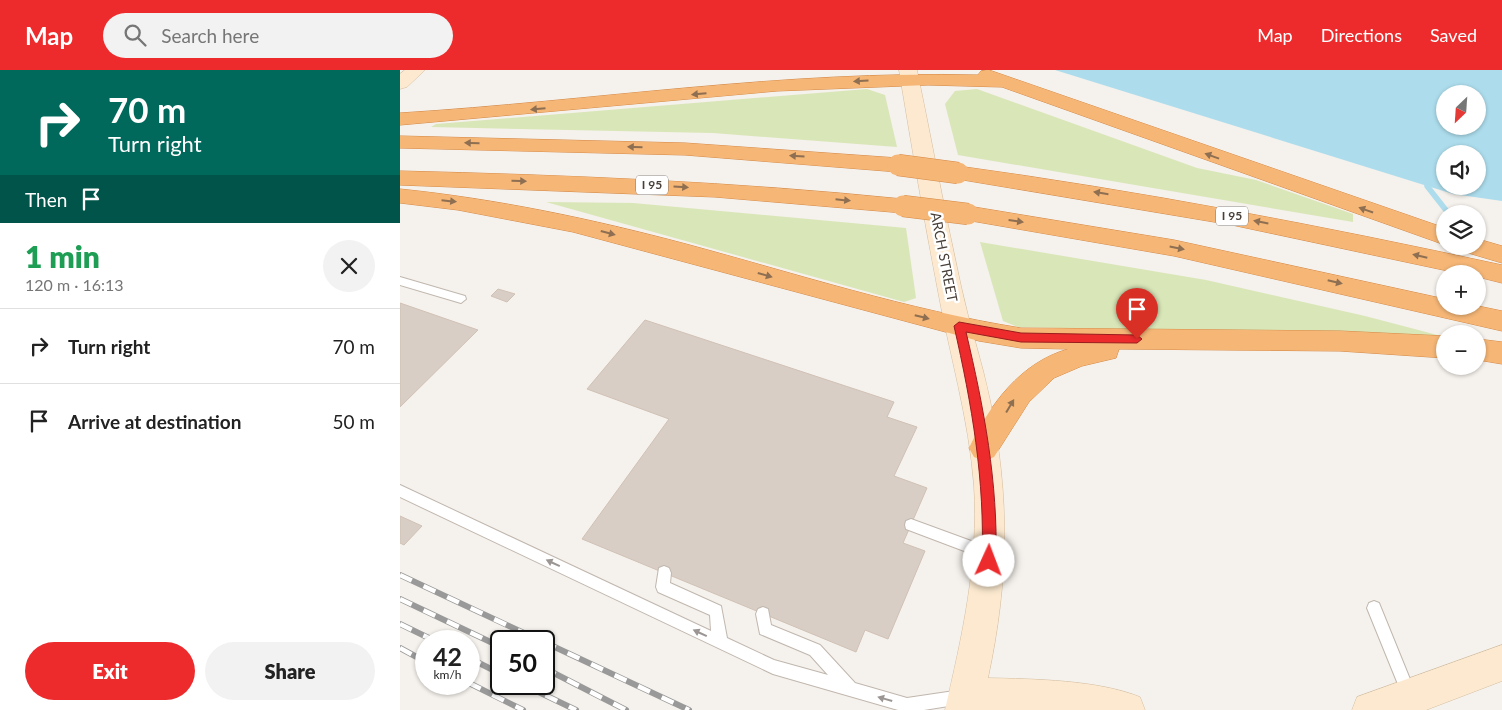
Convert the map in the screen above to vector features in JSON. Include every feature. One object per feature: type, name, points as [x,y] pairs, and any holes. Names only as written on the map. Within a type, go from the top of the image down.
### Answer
[{"type":"highway","points":[[973,70],[1436,234]]},
{"type":"highway","points":[[400,119],[534,110],[909,75],[1004,81]]},
{"type":"highway","name":"I 95","points":[[400,142],[685,149],[898,166],[958,173],[1100,193],[1230,216],[1502,274]]},
{"type":"highway","name":"I 95","points":[[400,178],[663,186],[796,195],[968,214],[1174,248],[1502,321]]},
{"type":"highway","points":[[400,196],[475,204],[560,221],[959,326],[1021,338],[1255,340],[1436,347]]},
{"type":"highway","points":[[1486,250],[1502,255]]},
{"type":"highway","points":[[984,448],[1027,382],[1052,364],[1082,354],[1104,351],[1178,344],[1255,340]]},
{"type":"highway","points":[[1486,351],[1502,353]]},
{"type":"main road","points":[[400,83],[416,70]]},
{"type":"main road","name":"ARCH STREET","points":[[909,75],[925,148],[939,237],[976,399],[984,448],[990,516],[990,554],[980,636],[965,703]]},
{"type":"main road","points":[[1370,710],[1410,698],[1502,663]]},
{"type":"main road","points":[[965,703],[1045,697],[1128,710]]},
{"type":"lane","points":[[400,281],[461,299]]},
{"type":"lane","points":[[400,491],[773,667],[907,705],[965,703]]},
{"type":"lane","points":[[911,524],[990,554]]},
{"type":"lane","points":[[664,572],[663,587],[716,611],[720,642]]},
{"type":"lane","points":[[1374,608],[1410,698]]},
{"type":"lane","points":[[764,614],[765,629],[815,650],[851,689]]},
{"type":"green space","points":[[867,89],[885,95],[897,147],[713,133],[431,127],[436,124]]},
{"type":"green space","points":[[977,89],[1197,168],[1256,180],[1353,214],[1353,222],[958,155],[945,104],[955,91]]},
{"type":"green space","points":[[546,202],[633,203],[906,228],[916,298],[904,302]]},
{"type":"green space","points":[[980,242],[1206,280],[1365,316],[1436,335],[1436,337],[1018,327],[1003,321]]},
{"type":"water","points":[[1055,70],[1502,70],[1502,201],[1460,195],[1486,195],[1486,145],[1436,145],[1436,189]]},
{"type":"building","points":[[498,289],[515,294],[507,302],[491,296]]},
{"type":"building","points":[[400,303],[478,330],[400,407]]},
{"type":"building","points":[[645,320],[894,402],[887,417],[917,427],[894,476],[927,488],[903,543],[925,551],[888,639],[865,630],[856,652],[582,539],[669,419],[587,389]]},
{"type":"building","points":[[400,516],[422,526],[404,545],[400,543]]},
{"type":"waterway","points":[[1427,186],[1442,205]]},
{"type":"railway","points":[[400,575],[518,630]]},
{"type":"railway","points":[[400,599],[490,642]]},
{"type":"railway","points":[[400,624],[415,631]]},
{"type":"railway","points":[[555,647],[689,710]]},
{"type":"railway","points":[[400,648],[415,656]]},
{"type":"railway","points":[[480,664],[490,668]]},
{"type":"railway","points":[[555,674],[626,710]]},
{"type":"railway","points":[[480,688],[523,710]]},
{"type":"railway","points":[[545,695],[576,710]]},
{"type":"route","points":[[989,561],[989,487],[976,399],[959,326],[1021,338],[1137,339]]}]
